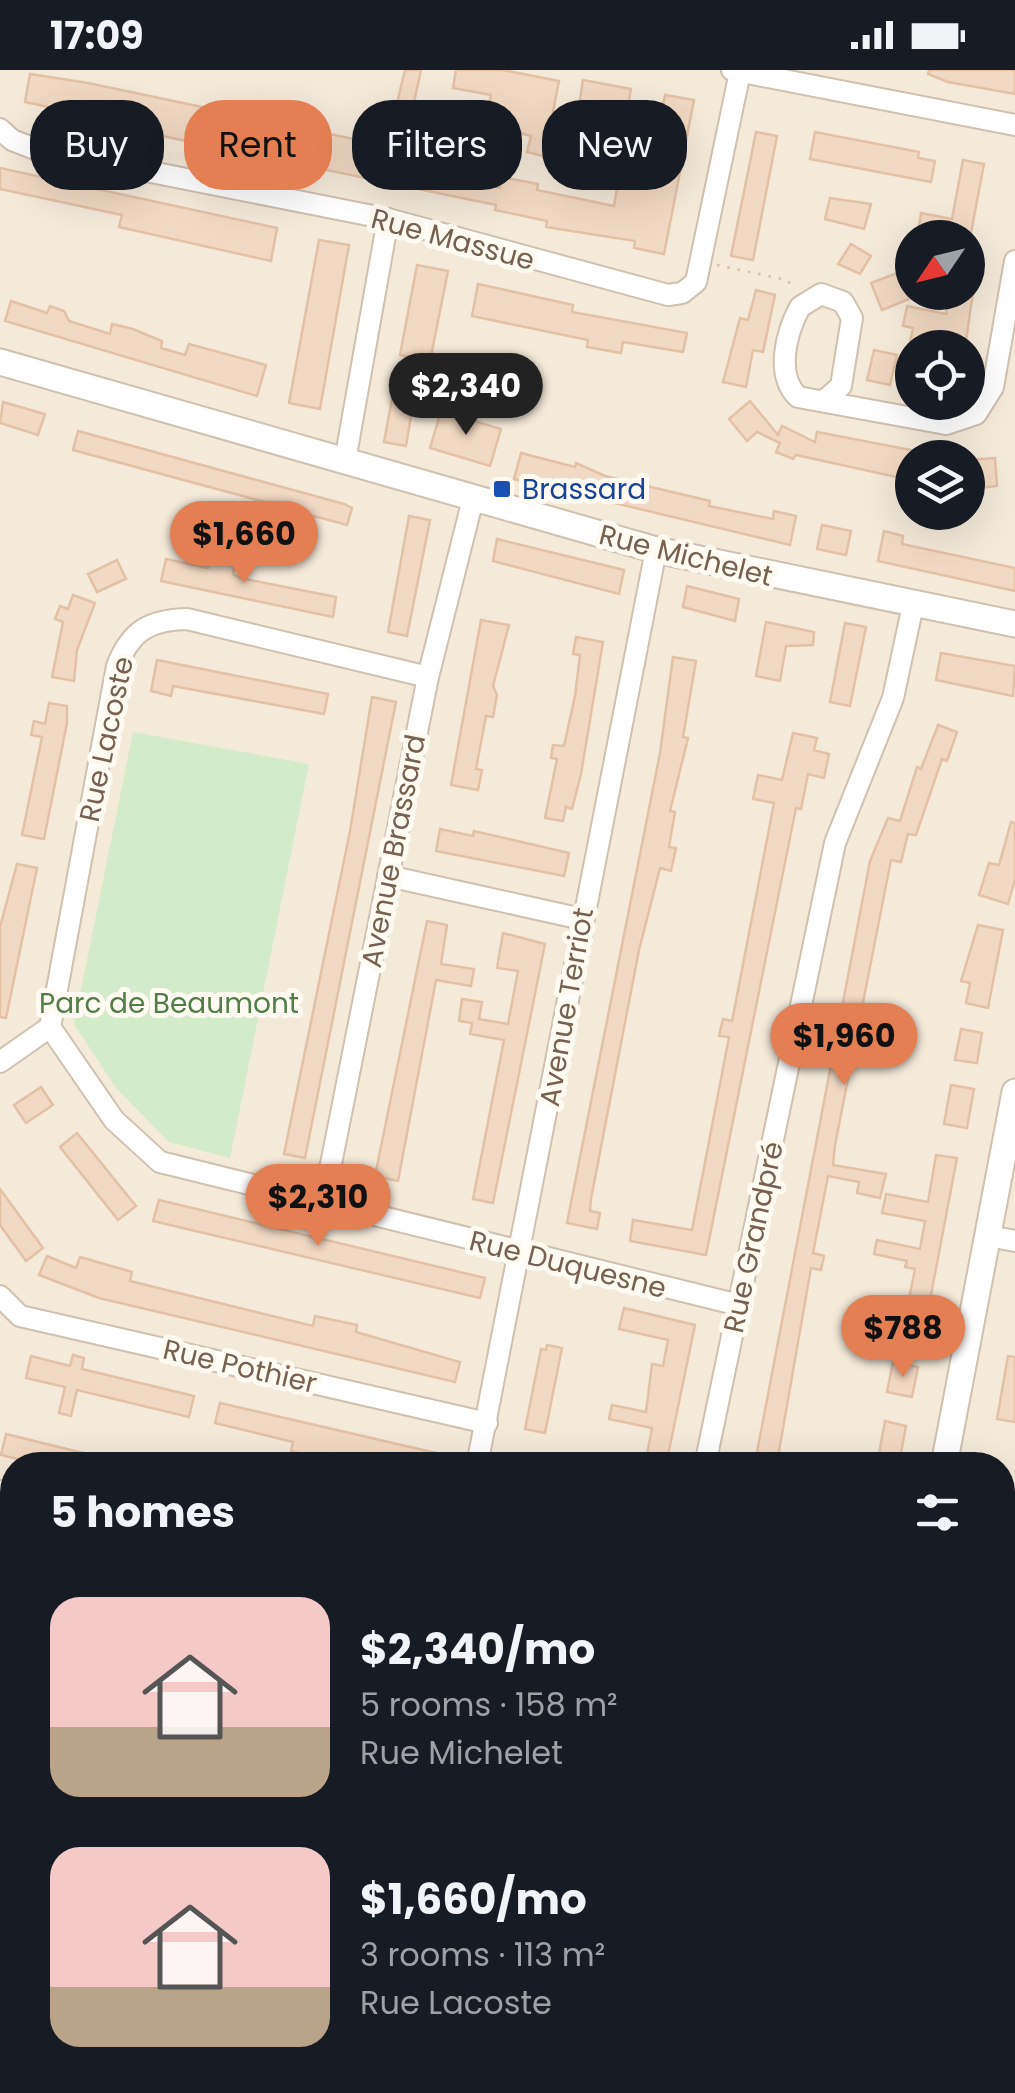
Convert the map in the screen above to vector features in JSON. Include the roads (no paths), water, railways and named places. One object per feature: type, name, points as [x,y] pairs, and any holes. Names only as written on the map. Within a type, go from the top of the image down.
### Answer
[{"type":"street","points":[[736,71],[1015,124]]},
{"type":"street","name":"Rue Massue","points":[[0,129],[12,140],[35,149],[388,219],[668,296],[690,288],[701,262],[736,71]]},
{"type":"street","points":[[345,460],[388,219]]},
{"type":"street","points":[[825,400],[841,386],[852,318],[835,296],[821,294],[806,301],[796,314],[784,362],[785,379],[798,397],[946,424],[976,414],[993,386],[1015,261]]},
{"type":"street","name":"Rue Michelet","points":[[0,362],[656,550],[1015,624]]},
{"type":"street","name":"Avenue Brassard","points":[[323,1204],[428,676],[473,499]]},
{"type":"street","name":"Avenue Terriot","points":[[481,1452],[656,550]]},
{"type":"street","name":"Rue Grandpré","points":[[708,1452],[835,843],[893,698],[913,605]]},
{"type":"street","name":"Rue Lacoste","points":[[50,1027],[117,666],[130,638],[158,620],[187,620],[428,676]]},
{"type":"street","points":[[388,876],[582,919]]},
{"type":"street","points":[[0,1062],[50,1027]]},
{"type":"street","name":"Rue Duquesne","points":[[50,1027],[114,1120],[160,1162],[739,1305]]},
{"type":"street","points":[[946,1452],[1015,1092]]},
{"type":"street","points":[[988,1236],[1015,1242]]},
{"type":"street","name":"Rue Pothier","points":[[0,1296],[20,1316],[487,1423]]},
{"type":"place","name":"Brassard","points":[[502,489]]},
{"type":"park label","name":"Parc de Beaumont","points":[[169,1003]]}]
